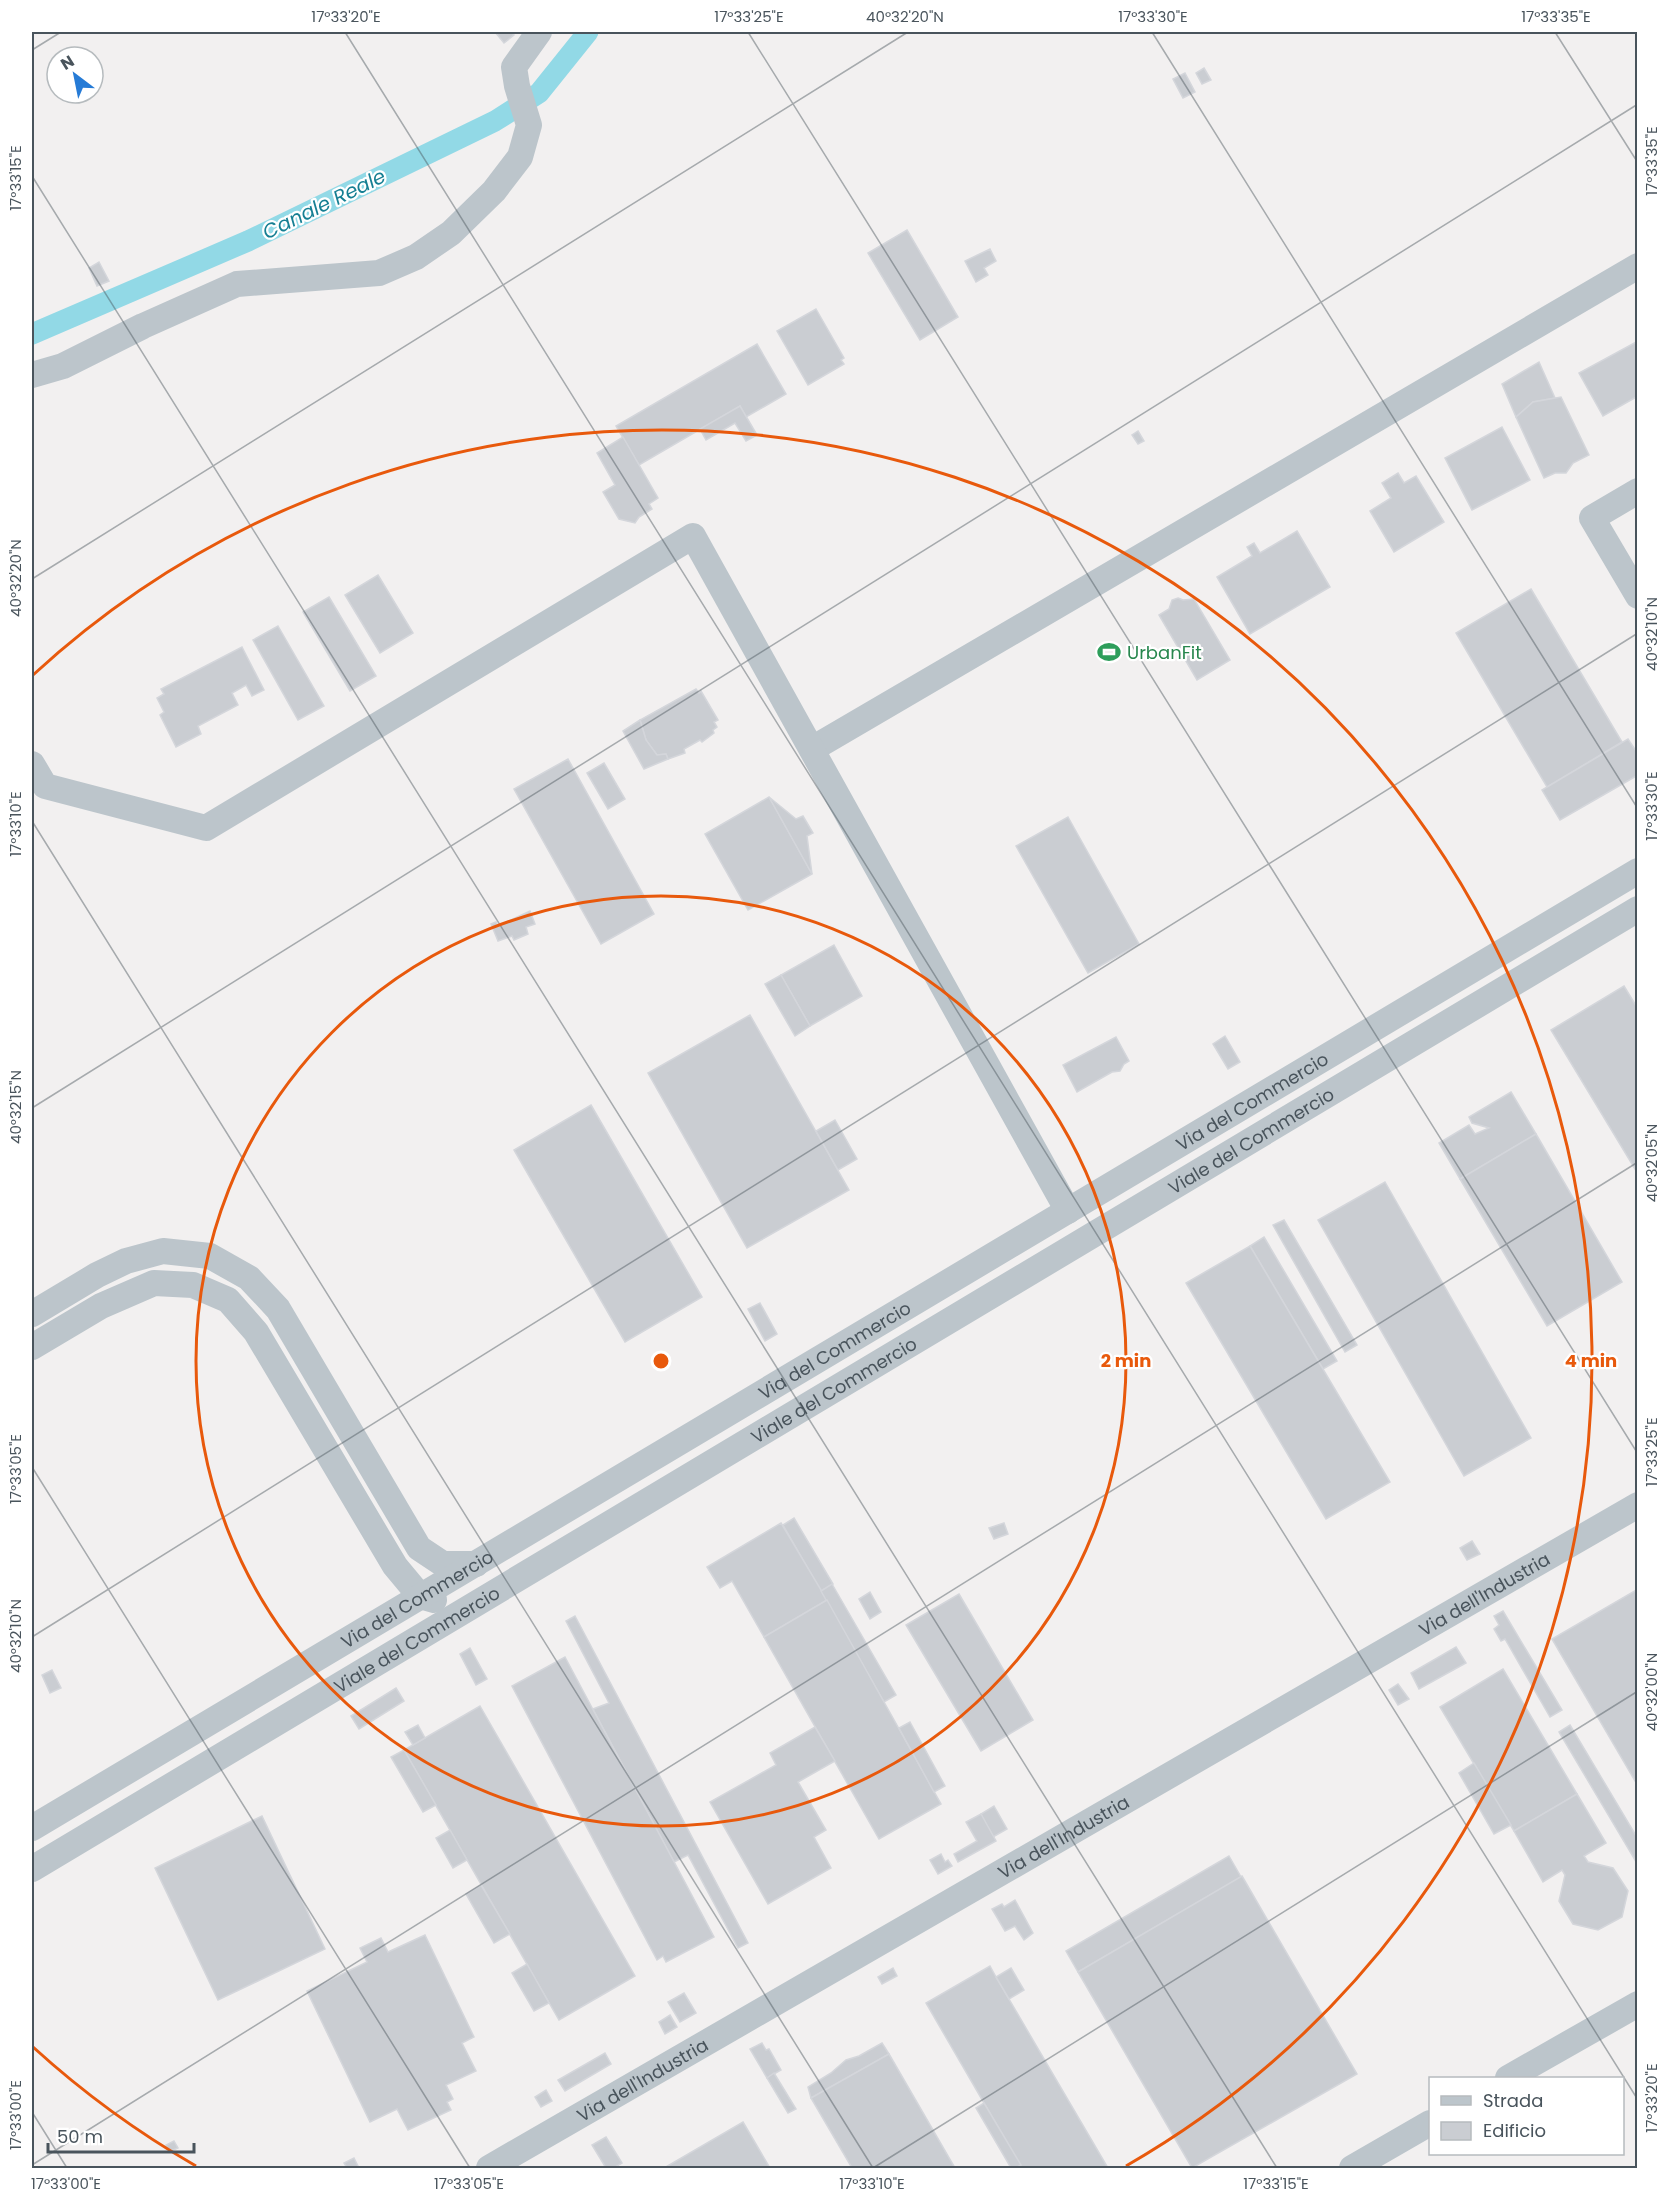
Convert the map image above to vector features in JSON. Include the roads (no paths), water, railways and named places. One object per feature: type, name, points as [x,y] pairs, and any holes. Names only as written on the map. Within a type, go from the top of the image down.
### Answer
[{"type":"street","points":[[32,375],[63,366],[143,326],[237,284],[379,273],[416,257],[451,233],[494,191],[520,157],[529,125],[517,86],[514,67],[539,32]]},
{"type":"street","points":[[812,749],[1638,266]]},
{"type":"street","points":[[1638,491],[1592,518],[1638,596]]},
{"type":"street","points":[[32,764],[45,786],[206,828],[693,536],[1068,1211]]},
{"type":"street","name":"Via del Commercio","points":[[32,1828],[1638,871]]},
{"type":"street","name":"Viale del Commercio","points":[[32,1869],[1638,909]]},
{"type":"street","points":[[32,1314],[126,1261],[163,1251],[210,1256],[249,1278],[278,1309],[419,1548],[442,1564],[476,1564]]},
{"type":"street","points":[[32,1347],[101,1305],[153,1283],[194,1285],[228,1300],[256,1332],[395,1566],[420,1596],[467,1608]]},
{"type":"street","name":"Via dell'Industria","points":[[489,2169],[1638,1505]]},
{"type":"street","points":[[1511,2077],[1638,2004]]},
{"type":"street","points":[[1352,2169],[1429,2124]]},
{"type":"waterway","name":"Canale Reale","points":[[32,334],[248,241],[495,121],[539,93],[588,32]]},
{"type":"place","name":"UrbanFit","points":[[1109,652]]}]
